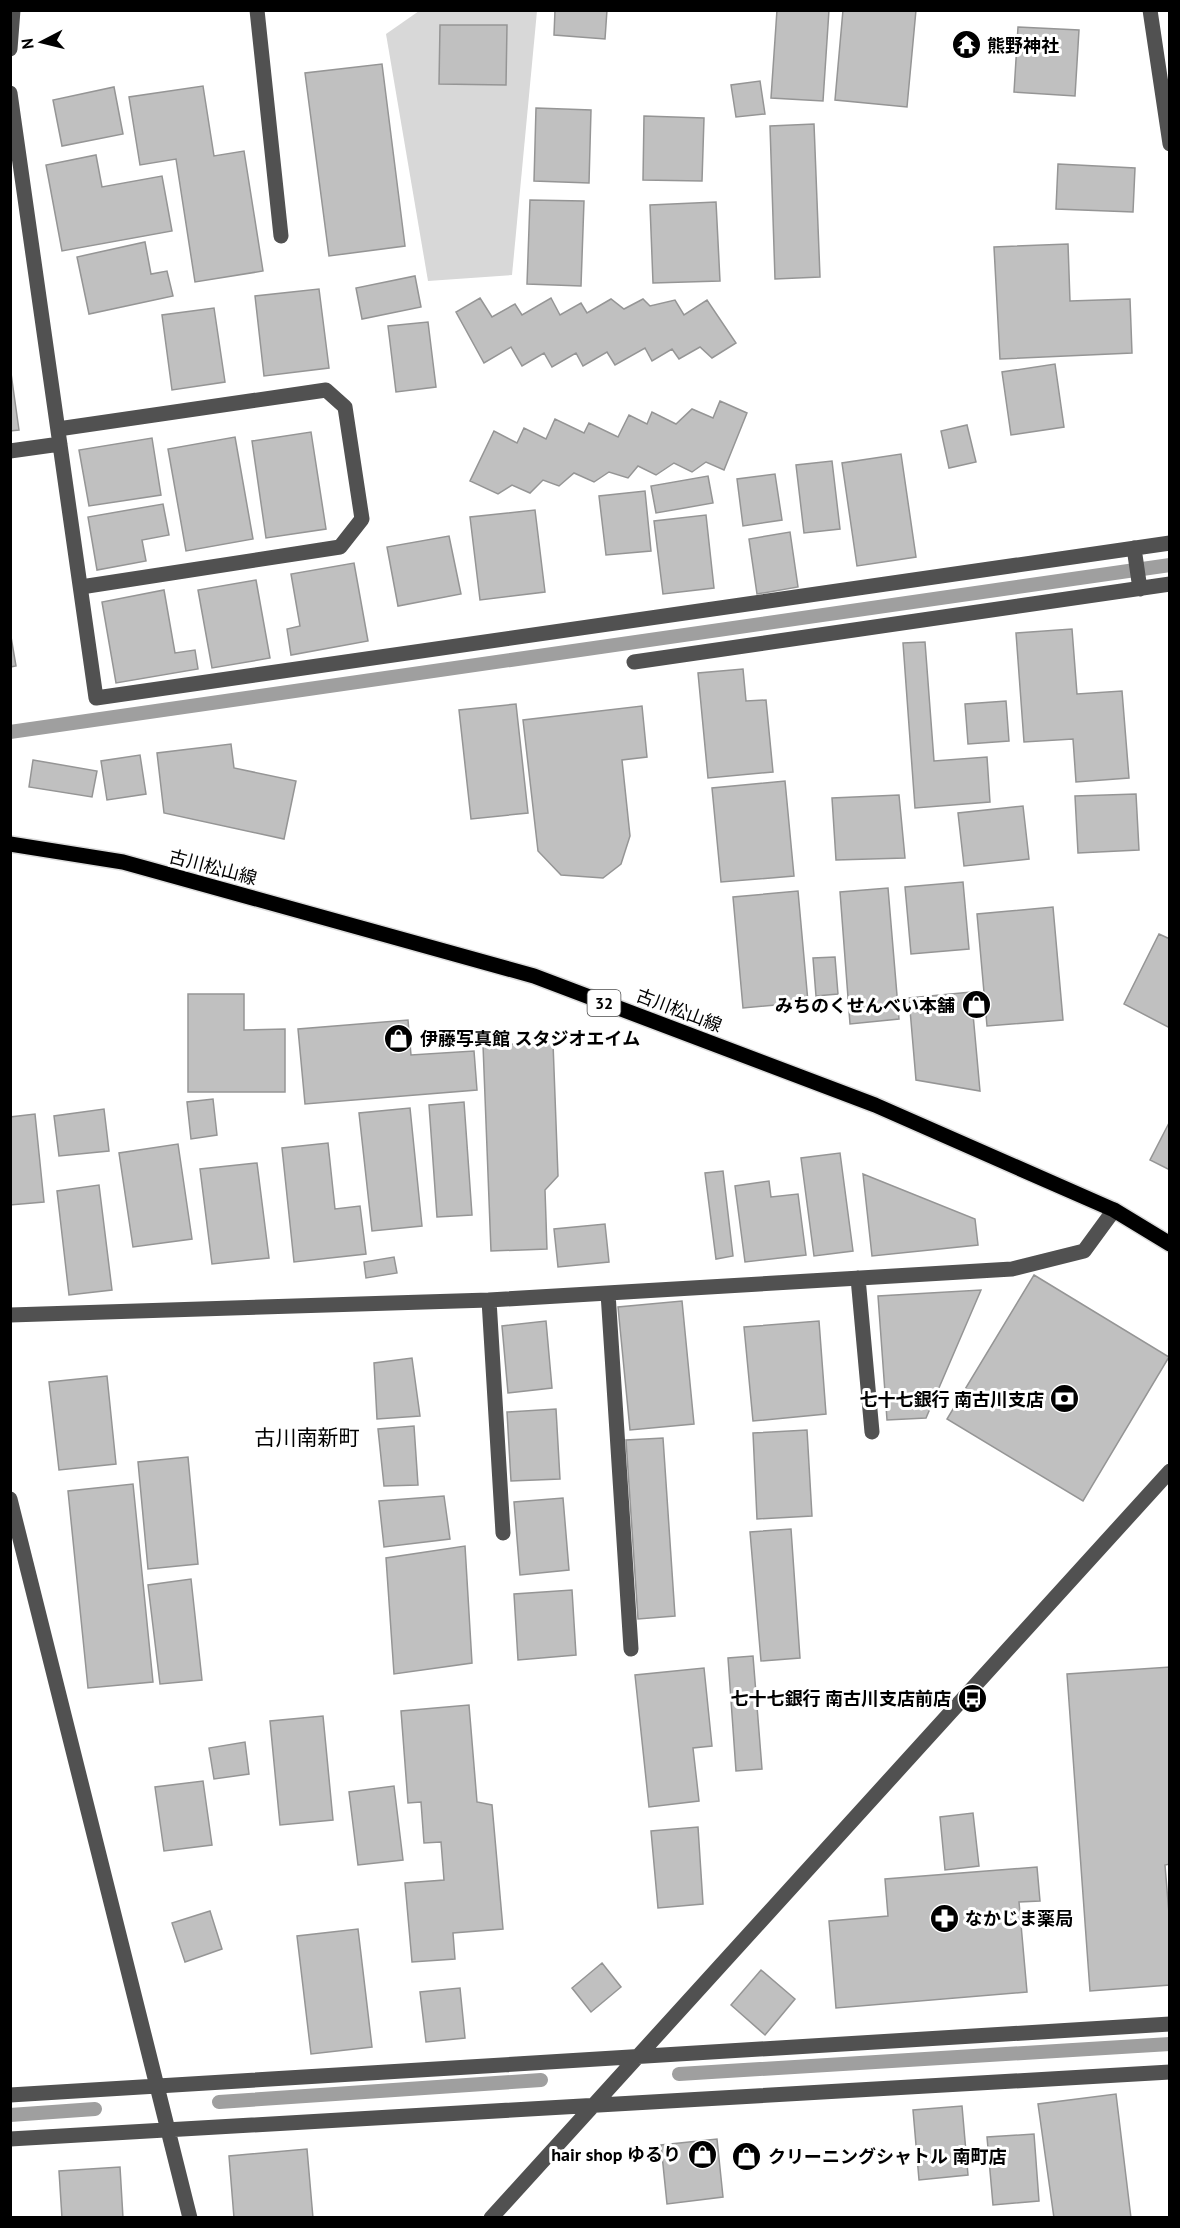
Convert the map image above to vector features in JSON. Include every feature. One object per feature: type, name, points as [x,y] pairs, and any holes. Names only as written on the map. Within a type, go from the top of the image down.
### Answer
[{"type":"main road","name":"古川松山線","points":[[10,844],[123,862],[534,976],[875,1105],[1114,1210],[1170,1244]]},
{"type":"street","points":[[10,49],[13,10]]},
{"type":"street","points":[[257,10],[281,236]]},
{"type":"street","points":[[1150,10],[1170,144]]},
{"type":"street","points":[[10,93],[96,698],[1135,553],[1170,543]]},
{"type":"street","points":[[10,451],[59,437],[326,390],[345,407],[362,519],[340,547],[81,587]]},
{"type":"street","points":[[1135,553],[1139,583]]},
{"type":"street","points":[[634,662],[1139,583],[1170,584]]},
{"type":"street","points":[[10,1316],[489,1300],[1012,1269],[1084,1251],[1114,1210]]},
{"type":"street","points":[[858,1278],[872,1431]]},
{"type":"street","points":[[608,1293],[631,1649]]},
{"type":"street","points":[[489,1300],[503,1533]]},
{"type":"street","points":[[491,2217],[1170,1471]]},
{"type":"street","points":[[10,1499],[190,2217]]},
{"type":"street","points":[[10,2095],[1170,2024]]},
{"type":"street","points":[[10,2139],[1170,2072]]},
{"type":"shaded area","points":[[419,11],[537,11],[512,275],[428,281],[386,34]]},
{"type":"building","points":[[555,10],[607,10],[605,39],[554,35]]},
{"type":"building","points":[[777,10],[829,10],[823,101],[771,98]]},
{"type":"building","points":[[843,10],[916,10],[907,107],[835,100]]},
{"type":"building","points":[[440,25],[507,25],[506,85],[439,84]]},
{"type":"building","points":[[1018,27],[1079,30],[1075,96],[1014,92]]},
{"type":"building","points":[[382,64],[405,246],[329,256],[305,73]]},
{"type":"building","points":[[760,81],[765,114],[736,117],[731,85]]},
{"type":"building","points":[[203,86],[214,156],[244,151],[263,271],[195,282],[176,159],[140,165],[129,97]]},
{"type":"building","points":[[114,87],[123,134],[62,146],[53,100]]},
{"type":"building","points":[[536,108],[591,110],[589,183],[534,181]]},
{"type":"building","points":[[644,116],[704,118],[702,181],[643,180]]},
{"type":"building","points":[[814,124],[820,277],[775,279],[770,126]]},
{"type":"building","points":[[96,155],[102,187],[162,176],[172,231],[62,251],[46,165]]},
{"type":"building","points":[[1058,164],[1135,168],[1133,212],[1056,209]]},
{"type":"building","points":[[530,200],[584,201],[581,286],[527,284]]},
{"type":"building","points":[[716,202],[720,281],[653,283],[650,205]]},
{"type":"building","points":[[145,242],[151,274],[167,271],[173,296],[89,314],[77,257]]},
{"type":"building","points":[[1068,244],[1070,301],[1130,299],[1132,353],[1000,359],[994,247]]},
{"type":"building","points":[[415,276],[421,307],[362,319],[356,288]]},
{"type":"building","points":[[319,289],[329,368],[264,376],[255,296]]},
{"type":"building","points":[[480,298],[492,317],[515,304],[522,315],[551,298],[560,315],[581,303],[587,313],[611,299],[624,309],[643,299],[650,306],[675,300],[684,315],[707,300],[736,343],[712,358],[700,347],[679,359],[672,349],[652,361],[645,348],[615,365],[607,352],[583,366],[576,353],[552,367],[544,353],[522,366],[511,347],[484,363],[456,312]]},
{"type":"building","points":[[214,308],[225,382],[172,390],[162,315]]},
{"type":"building","points":[[428,322],[436,387],[396,392],[388,326]]},
{"type":"building","points":[[1055,364],[1064,427],[1011,435],[1002,372]]},
{"type":"building","points":[[10,366],[19,430],[10,431]]},
{"type":"building","points":[[720,401],[747,413],[724,470],[706,462],[692,472],[674,463],[656,475],[638,466],[628,478],[609,472],[594,482],[574,473],[559,486],[543,480],[530,493],[512,485],[498,494],[470,481],[494,431],[517,443],[524,428],[546,439],[555,419],[584,433],[589,423],[618,437],[629,415],[647,424],[652,412],[676,424],[692,409],[713,418]]},
{"type":"building","points":[[967,425],[976,462],[949,468],[941,431]]},
{"type":"building","points":[[311,432],[326,529],[266,538],[252,441]]},
{"type":"building","points":[[235,437],[253,539],[186,551],[168,449]]},
{"type":"building","points":[[152,438],[161,495],[89,506],[79,450]]},
{"type":"building","points":[[901,454],[916,557],[857,566],[842,463]]},
{"type":"building","points":[[832,461],[840,529],[804,533],[796,465]]},
{"type":"building","points":[[775,474],[782,520],[743,526],[737,479]]},
{"type":"building","points":[[708,476],[713,503],[656,513],[651,486]]},
{"type":"building","points":[[645,491],[651,551],[606,555],[599,496]]},
{"type":"building","points":[[163,504],[169,535],[142,540],[146,561],[97,570],[88,517]]},
{"type":"building","points":[[535,510],[545,592],[480,600],[470,517]]},
{"type":"building","points":[[706,515],[714,588],[663,594],[654,521]]},
{"type":"building","points":[[790,532],[798,587],[757,594],[749,539]]},
{"type":"building","points":[[449,536],[461,594],[398,606],[387,547]]},
{"type":"building","points":[[354,563],[368,641],[291,655],[287,629],[300,626],[291,574]]},
{"type":"building","points":[[256,580],[270,658],[212,668],[198,590]]},
{"type":"building","points":[[164,590],[175,653],[195,650],[198,669],[116,683],[102,602]]},
{"type":"building","points":[[1072,629],[1077,694],[1122,691],[1129,778],[1076,782],[1073,739],[1024,742],[1016,633]]},
{"type":"building","points":[[10,631],[16,666],[10,667]]},
{"type":"building","points":[[925,642],[934,761],[987,757],[990,802],[915,808],[903,643]]},
{"type":"building","points":[[743,669],[746,701],[766,700],[773,772],[708,778],[698,673]]},
{"type":"building","points":[[1006,701],[1009,741],[968,744],[965,704]]},
{"type":"building","points":[[516,704],[528,813],[471,819],[459,710]]},
{"type":"building","points":[[642,706],[647,757],[622,760],[630,836],[621,864],[603,878],[561,875],[538,851],[523,720]]},
{"type":"building","points":[[231,744],[234,768],[296,781],[284,839],[164,813],[157,753]]},
{"type":"building","points":[[140,755],[146,794],[107,800],[101,761]]},
{"type":"building","points":[[33,760],[97,771],[92,797],[29,787]]},
{"type":"building","points":[[785,781],[794,876],[721,882],[712,788]]},
{"type":"building","points":[[1136,794],[1139,850],[1078,853],[1075,796]]},
{"type":"building","points":[[899,795],[905,858],[836,860],[832,798]]},
{"type":"building","points":[[1023,806],[1029,859],[964,866],[958,813]]},
{"type":"building","points":[[963,882],[969,949],[911,954],[905,887]]},
{"type":"building","points":[[888,888],[899,1019],[850,1024],[840,892]]},
{"type":"building","points":[[798,891],[808,1002],[743,1008],[733,897]]},
{"type":"building","points":[[1053,907],[1063,1020],[987,1026],[977,914]]},
{"type":"building","points":[[1159,934],[1170,939],[1170,1028],[1124,1004]]},
{"type":"building","points":[[835,957],[838,994],[816,996],[813,958]]},
{"type":"building","points":[[971,992],[980,1091],[916,1080],[909,998]]},
{"type":"building","points":[[188,994],[244,994],[244,1030],[285,1029],[285,1092],[188,1092]]},
{"type":"building","points":[[408,1020],[411,1055],[474,1051],[477,1090],[305,1104],[298,1029]]},
{"type":"building","points":[[553,1043],[558,1176],[545,1190],[547,1249],[491,1251],[483,1045]]},
{"type":"building","points":[[213,1099],[217,1135],[191,1139],[187,1102]]},
{"type":"building","points":[[464,1102],[472,1215],[437,1217],[429,1105]]},
{"type":"building","points":[[410,1108],[422,1226],[372,1231],[359,1113]]},
{"type":"building","points":[[104,1109],[109,1151],[59,1156],[54,1116]]},
{"type":"building","points":[[35,1114],[44,1202],[10,1205],[10,1117]]},
{"type":"building","points":[[1170,1121],[1170,1170],[1150,1160]]},
{"type":"building","points":[[328,1143],[335,1209],[360,1206],[366,1254],[294,1262],[282,1148]]},
{"type":"building","points":[[178,1144],[192,1239],[133,1247],[119,1153]]},
{"type":"building","points":[[840,1153],[853,1251],[814,1256],[801,1158]]},
{"type":"building","points":[[257,1163],[269,1258],[212,1264],[200,1169]]},
{"type":"building","points":[[723,1171],[733,1256],[716,1259],[705,1173]]},
{"type":"building","points":[[863,1174],[975,1219],[978,1245],[872,1256]]},
{"type":"building","points":[[769,1181],[771,1197],[798,1194],[806,1255],[745,1262],[735,1186]]},
{"type":"building","points":[[99,1185],[112,1290],[69,1295],[57,1191]]},
{"type":"building","points":[[605,1224],[609,1262],[558,1267],[554,1229]]},
{"type":"building","points":[[394,1257],[397,1273],[366,1278],[364,1262]]},
{"type":"building","points":[[1034,1275],[1169,1357],[1083,1501],[947,1419]]},
{"type":"building","points":[[981,1290],[926,1418],[887,1420],[878,1296]]},
{"type":"building","points":[[682,1301],[694,1424],[630,1430],[618,1307]]},
{"type":"building","points":[[546,1321],[552,1388],[508,1393],[502,1326]]},
{"type":"building","points":[[819,1321],[826,1414],[753,1421],[744,1327]]},
{"type":"building","points":[[412,1358],[420,1416],[377,1419],[374,1363]]},
{"type":"building","points":[[107,1376],[116,1464],[59,1470],[49,1382]]},
{"type":"building","points":[[556,1409],[560,1479],[511,1481],[507,1412]]},
{"type":"building","points":[[414,1426],[418,1485],[384,1486],[378,1429]]},
{"type":"building","points":[[807,1430],[812,1516],[757,1519],[753,1433]]},
{"type":"building","points":[[663,1438],[675,1616],[638,1619],[626,1440]]},
{"type":"building","points":[[188,1457],[198,1564],[148,1569],[138,1462]]},
{"type":"building","points":[[133,1484],[153,1682],[88,1688],[68,1491]]},
{"type":"building","points":[[444,1496],[450,1539],[384,1547],[379,1501]]},
{"type":"building","points":[[563,1498],[569,1570],[520,1575],[514,1502]]},
{"type":"building","points":[[791,1529],[800,1658],[761,1661],[750,1532]]},
{"type":"building","points":[[465,1546],[472,1663],[394,1674],[386,1558]]},
{"type":"building","points":[[191,1579],[202,1680],[160,1684],[148,1585]]},
{"type":"building","points":[[572,1590],[576,1655],[518,1660],[514,1594]]},
{"type":"building","points":[[753,1656],[762,1769],[736,1771],[728,1658]]},
{"type":"building","points":[[1170,1667],[1170,1864],[1165,1865],[1170,1926],[1170,1985],[1090,1991],[1067,1674]]},
{"type":"building","points":[[704,1668],[712,1746],[693,1748],[699,1801],[649,1807],[635,1675]]},
{"type":"building","points":[[469,1705],[477,1802],[492,1805],[503,1929],[453,1933],[455,1959],[412,1962],[405,1883],[444,1880],[441,1842],[424,1843],[421,1802],[408,1803],[401,1711]]},
{"type":"building","points":[[323,1716],[333,1820],[280,1825],[270,1721]]},
{"type":"building","points":[[245,1742],[249,1774],[214,1779],[209,1748]]},
{"type":"building","points":[[203,1781],[212,1845],[164,1851],[155,1787]]},
{"type":"building","points":[[394,1786],[403,1860],[358,1865],[349,1792]]},
{"type":"building","points":[[973,1813],[979,1866],[945,1870],[940,1817]]},
{"type":"building","points":[[698,1827],[703,1904],[658,1908],[651,1831]]},
{"type":"building","points":[[1037,1867],[1040,1901],[1019,1902],[1027,1992],[836,2008],[829,1921],[888,1916],[885,1879]]},
{"type":"building","points":[[210,1911],[222,1949],[185,1962],[172,1923]]},
{"type":"building","points":[[358,1929],[372,2047],[311,2054],[297,1936]]},
{"type":"building","points":[[602,1963],[621,1987],[591,2012],[572,1988]]},
{"type":"building","points":[[761,1970],[795,1999],[765,2035],[731,2005]]},
{"type":"building","points":[[460,1988],[465,2038],[426,2042],[420,1992]]},
{"type":"building","points":[[1116,2094],[1131,2218],[1054,2218],[1038,2104]]},
{"type":"building","points":[[962,2106],[968,2175],[919,2180],[913,2110]]},
{"type":"building","points":[[1034,2134],[1039,2201],[993,2205],[987,2137]]},
{"type":"building","points":[[717,2139],[723,2197],[667,2204],[661,2145]]},
{"type":"building","points":[[307,2149],[313,2218],[234,2218],[229,2156]]},
{"type":"building","points":[[120,2167],[123,2218],[62,2218],[59,2171]]},
{"type":"waterway","points":[[10,732],[1170,565]]},
{"type":"waterway","points":[[679,2074],[1170,2044]]},
{"type":"waterway","points":[[219,2102],[541,2080]]},
{"type":"waterway","points":[[10,2115],[95,2109]]},
{"type":"place","name":"熊野神社","points":[[966,45]]},
{"type":"place","name":"みちのくせんべい本舗","points":[[976,1005]]},
{"type":"place","name":"伊藤写真館 スタジオエイム","points":[[399,1038]]},
{"type":"place","name":"七十七銀行 南古川支店","points":[[1065,1399]]},
{"type":"place","name":"七十七銀行 南古川支店前店","points":[[972,1698]]},
{"type":"place","name":"なかじま薬局","points":[[944,1918]]},
{"type":"place","name":"hair shop ゆるり","points":[[702,2154]]},
{"type":"place","name":"クリーニングシャトル 南町店","points":[[747,2156]]},
{"type":"district","name":"古川南新町","points":[[307,1437]]}]
